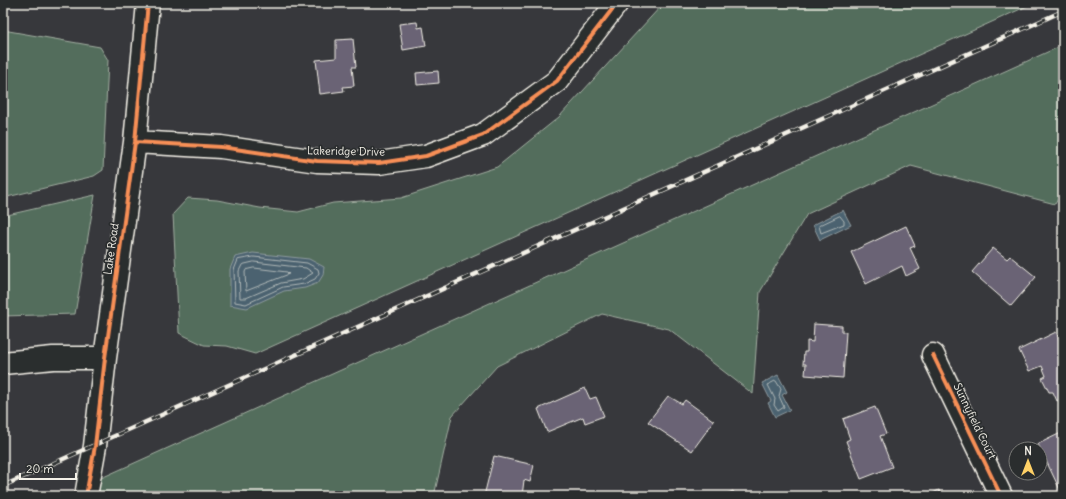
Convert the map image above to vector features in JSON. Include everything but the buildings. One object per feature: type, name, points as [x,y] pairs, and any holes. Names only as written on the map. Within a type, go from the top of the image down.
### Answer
[{"type":"street","name":"Lake Road","points":[[86,496],[95,446],[105,358],[135,142],[148,3]]},
{"type":"street","name":"Lakeridge Drive","points":[[135,142],[221,147],[317,161],[379,163],[426,156],[483,135],[558,81],[617,3]]},
{"type":"street","name":"Sunnyfield Court","points":[[933,355],[1001,496]]},
{"type":"street","points":[[3,363],[53,358],[105,358]]},
{"type":"green space","points":[[667,3],[1034,3],[255,354],[227,346],[204,345],[179,333],[173,214],[188,198],[217,200],[260,208],[298,212],[333,203],[401,198],[497,167],[559,117],[662,5]]},
{"type":"green space","points":[[3,30],[100,47],[108,60],[103,170],[94,176],[3,198]]},
{"type":"green space","points":[[1063,45],[1063,191],[1055,204],[911,166],[807,214],[760,292],[753,394],[669,329],[602,314],[497,366],[452,416],[434,496],[98,496],[99,479]]},
{"type":"green space","points":[[95,195],[75,314],[3,316],[3,216]]},
{"type":"water","points":[[843,210],[851,225],[820,240],[813,225]]},
{"type":"water","points":[[253,253],[309,259],[324,267],[323,275],[318,283],[305,288],[284,291],[247,308],[230,305],[230,269],[235,257]]},
{"type":"water","points":[[778,375],[787,392],[782,395],[790,410],[775,417],[768,403],[771,401],[762,383]]},
{"type":"railway","points":[[3,486],[1063,11]]},
{"type":"cycle path","points":[[86,496],[95,446],[105,358],[135,142],[148,3]]},
{"type":"cycle path","points":[[135,142],[221,147],[317,161],[379,163],[426,156],[483,135],[557,81],[617,3]]},
{"type":"cycle path","points":[[933,355],[1001,496]]}]
